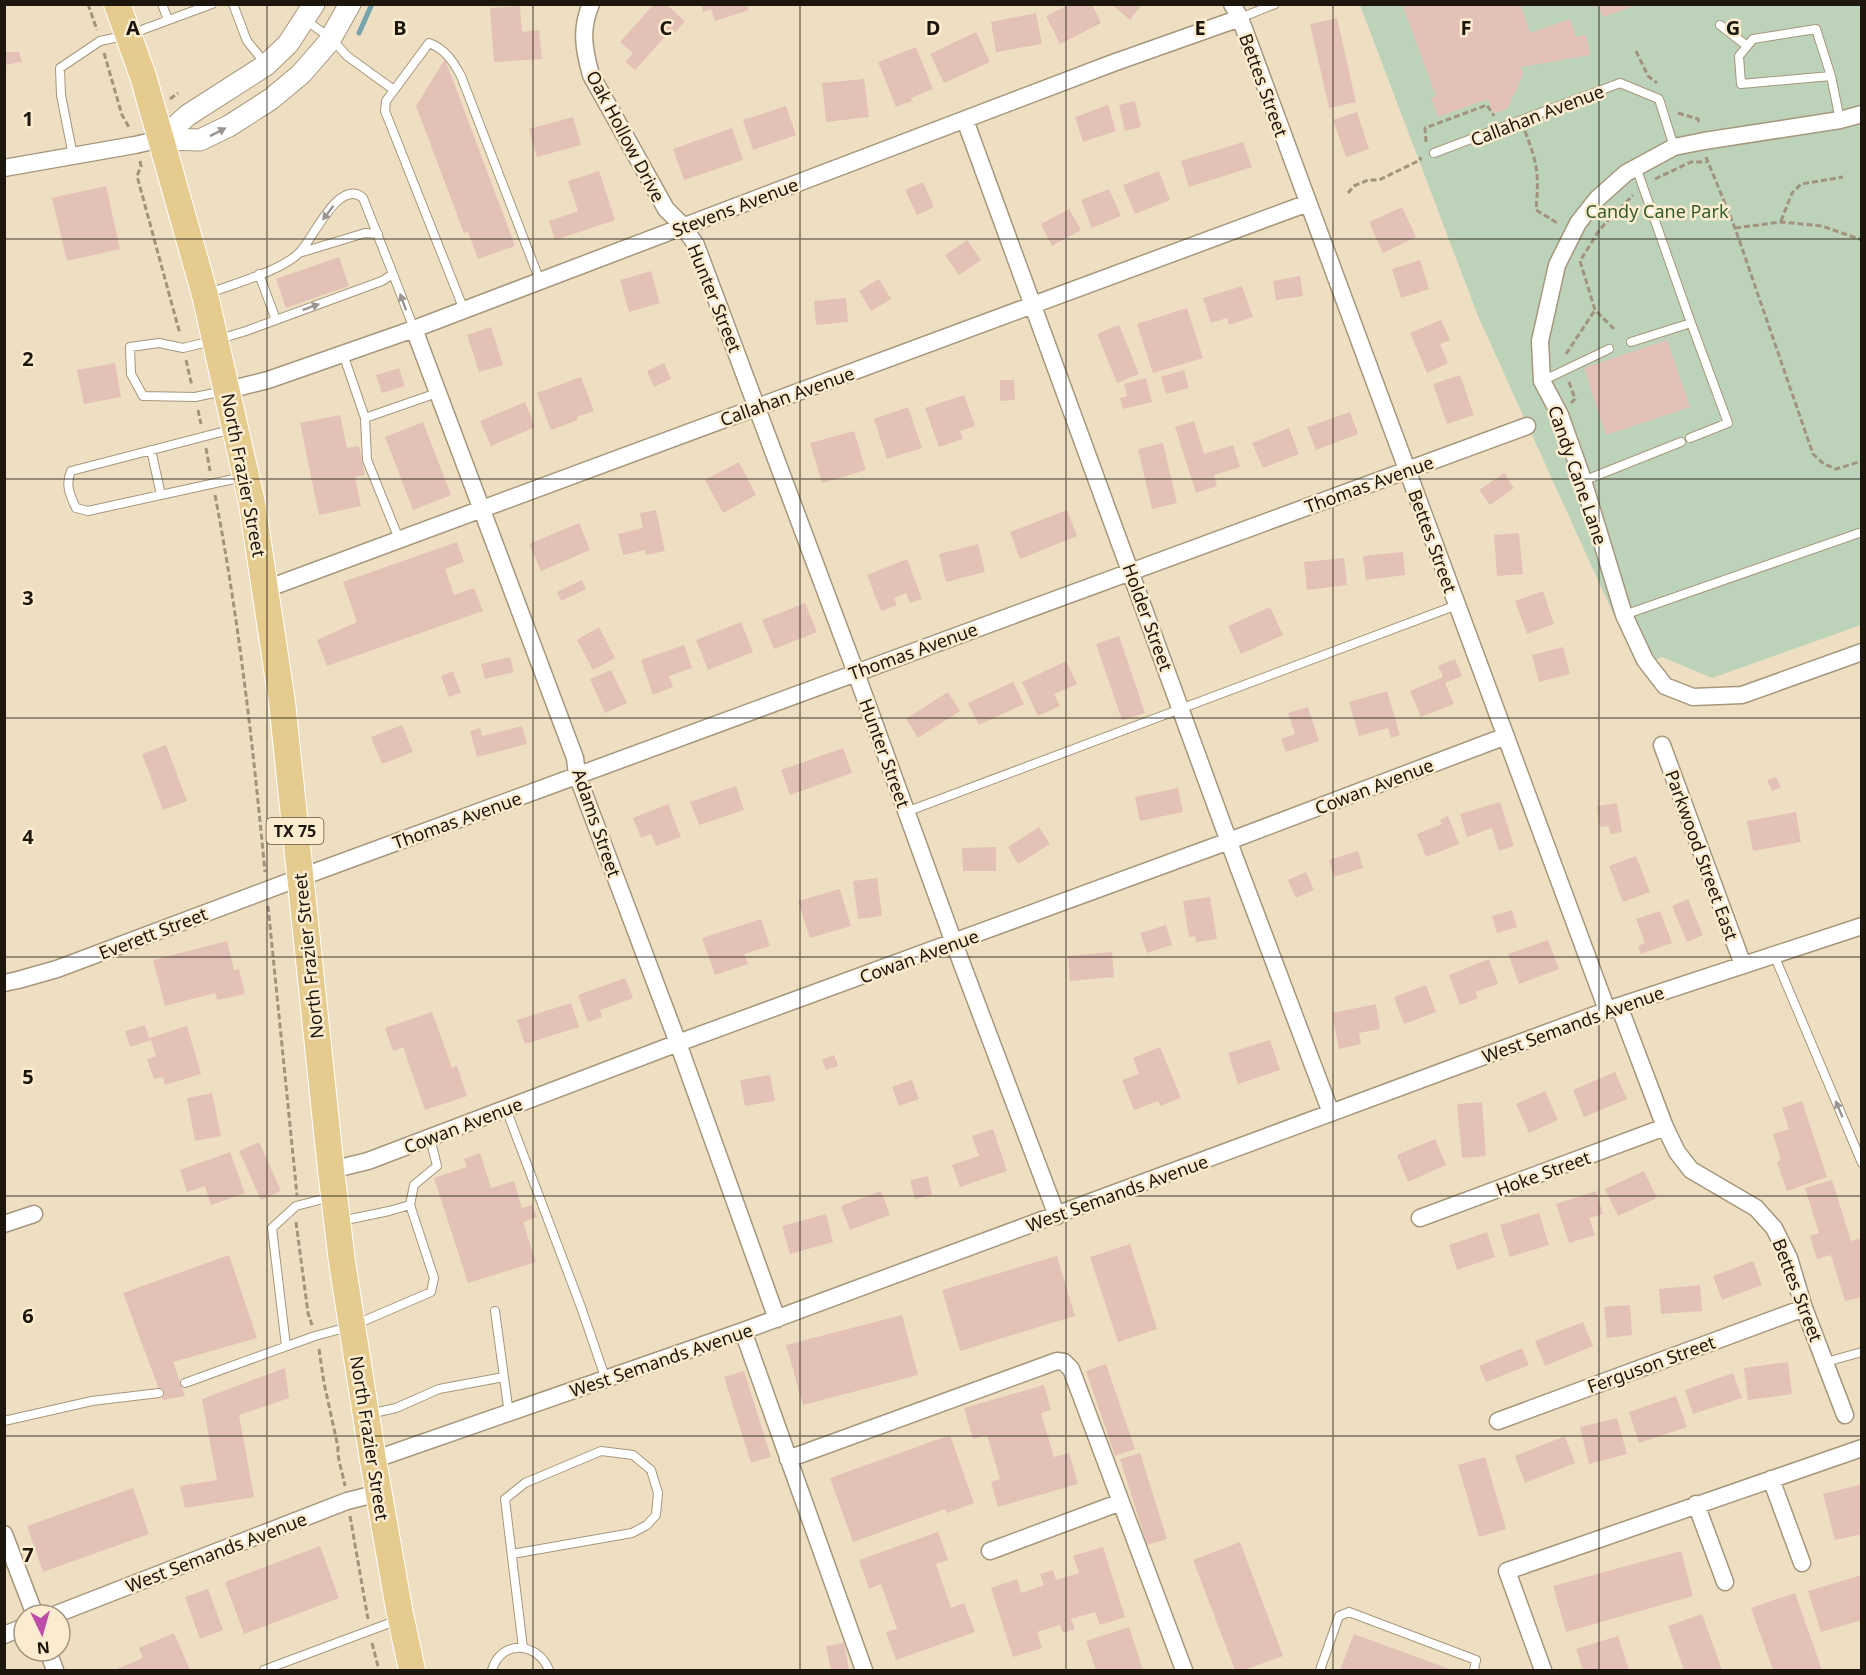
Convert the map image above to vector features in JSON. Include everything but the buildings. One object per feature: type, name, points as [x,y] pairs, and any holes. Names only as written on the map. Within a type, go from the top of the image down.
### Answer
[{"type":"main road","name":"North Frazier Street","points":[[117,4],[143,76],[205,295],[246,476],[266,589],[282,702],[337,1222],[373,1460],[412,1671]]},
{"type":"street","points":[[4,168],[161,139],[200,140],[229,126],[271,99],[301,74],[331,38],[350,4]]},
{"type":"street","name":"Oak Hollow Drive","points":[[591,4],[583,30],[584,52],[591,75],[666,209],[682,226]]},
{"type":"street","name":"Stevens Avenue","points":[[228,390],[268,380],[414,329],[1113,63],[1236,11]]},
{"type":"street","name":"Bettes Street","points":[[1236,11],[1506,736],[1613,1008],[1677,1152],[1691,1170],[1755,1208],[1774,1228],[1789,1258],[1804,1308],[1845,1415]]},
{"type":"street","points":[[161,139],[188,114],[266,65],[288,44],[309,12]]},
{"type":"street","name":"Candy Cane Lane","points":[[1862,114],[1840,120],[1674,147],[1626,173],[1597,199],[1578,223],[1557,265],[1540,341],[1542,381],[1560,415],[1624,615],[1645,660],[1665,686],[1693,697],[1742,695],[1862,652]]},
{"type":"street","name":"Holder Street","points":[[965,120],[1331,1113]]},
{"type":"street","name":"Callahan Avenue","points":[[266,589],[1308,203]]},
{"type":"street","name":"Hunter Street","points":[[682,226],[696,245],[1057,1216]]},
{"type":"street","name":"Adams Street","points":[[414,329],[575,758],[577,775],[678,1043],[777,1319]]},
{"type":"street","name":"Thomas Avenue","points":[[299,878],[1527,426]]},
{"type":"street","name":"Cowan Avenue","points":[[330,1170],[368,1161],[678,1043],[954,943],[1506,736]]},
{"type":"street","name":"Parkwood Street East","points":[[1662,745],[1743,965]]},
{"type":"street","name":"Everett Street","points":[[4,982],[57,969],[299,878]]},
{"type":"street","name":"West Semands Avenue","points":[[373,1460],[777,1319],[1613,1008],[1862,926]]},
{"type":"street","name":"Hoke Street","points":[[1420,1218],[1665,1127]]},
{"type":"street","points":[[4,1224],[34,1214]]},
{"type":"street","name":"Ferguson Street","points":[[1498,1420],[1804,1308]]},
{"type":"street","points":[[743,1331],[864,1671]]},
{"type":"street","points":[[788,1459],[1057,1361],[1064,1362],[1071,1369],[1184,1671]]},
{"type":"street","points":[[1544,1671],[1507,1571],[1862,1448]]},
{"type":"street","points":[[1771,1479],[1802,1563]]},
{"type":"street","name":"West Semands Avenue","points":[[72,1608],[347,1501],[379,1493]]},
{"type":"street","points":[[990,1551],[1121,1502]]},
{"type":"street","points":[[1696,1504],[1725,1582]]},
{"type":"street","points":[[4,1534],[30,1603]]},
{"type":"lane","points":[[162,4],[168,20]]},
{"type":"lane","points":[[73,156],[61,95],[60,68],[100,40],[128,35],[213,4]]},
{"type":"lane","points":[[233,4],[246,42],[266,65]]},
{"type":"lane","points":[[1236,11],[1275,4]]},
{"type":"lane","points":[[309,12],[347,56],[394,90]]},
{"type":"lane","points":[[1720,25],[1747,46]]},
{"type":"lane","points":[[1831,76],[1741,84],[1739,56],[1753,39],[1816,29],[1831,76],[1840,120]]},
{"type":"lane","points":[[464,310],[385,111],[386,101],[429,43],[439,47],[448,55],[461,76],[540,281]]},
{"type":"lane","name":"Callahan Avenue","points":[[1434,153],[1620,83],[1659,99],[1674,147]]},
{"type":"lane","points":[[1636,167],[1728,423],[1690,438]]},
{"type":"lane","points":[[299,253],[330,209],[343,196],[358,194],[363,198],[378,234],[414,329]]},
{"type":"lane","points":[[205,295],[280,266],[299,253],[365,233],[378,234]]},
{"type":"lane","points":[[259,274],[276,320]]},
{"type":"lane","points":[[228,390],[195,397],[143,396],[131,374],[130,346],[159,343],[183,348],[216,340],[382,281],[393,274]]},
{"type":"lane","points":[[1631,342],[1691,323]]},
{"type":"lane","points":[[1542,381],[1609,349]]},
{"type":"lane","points":[[343,354],[365,418],[367,459],[399,539]]},
{"type":"lane","points":[[365,418],[437,393]]},
{"type":"lane","points":[[236,428],[71,471],[68,478],[69,493],[76,508],[88,511],[246,476]]},
{"type":"lane","points":[[1583,481],[1681,442]]},
{"type":"lane","points":[[150,450],[161,495]]},
{"type":"lane","points":[[1624,615],[1862,532]]},
{"type":"lane","points":[[906,812],[1457,605]]},
{"type":"lane","points":[[1774,955],[1862,1163]]},
{"type":"lane","points":[[506,1108],[606,1380]]},
{"type":"lane","points":[[185,1383],[315,1336],[352,1326],[431,1292],[434,1278],[410,1205],[414,1185],[437,1166],[430,1138]]},
{"type":"lane","points":[[286,1346],[272,1228],[296,1206],[334,1196]]},
{"type":"lane","points":[[337,1222],[410,1205]]},
{"type":"lane","points":[[495,1311],[509,1414]]},
{"type":"lane","points":[[1826,1362],[1862,1352]]},
{"type":"lane","points":[[366,1414],[396,1408],[439,1389],[504,1377]]},
{"type":"lane","points":[[4,1421],[92,1401],[159,1393]]},
{"type":"lane","points":[[512,1554],[632,1533],[646,1525],[656,1515],[658,1493],[651,1470],[633,1455],[601,1451],[525,1483],[505,1499],[523,1648]]},
{"type":"lane","points":[[1320,1671],[1340,1616],[1349,1612],[1476,1660],[1474,1671]]},
{"type":"lane","points":[[264,1671],[401,1619]]},
{"type":"lane","points":[[492,1671],[498,1659],[505,1653],[523,1648],[540,1655],[549,1671]]},
{"type":"path","points":[[88,4],[122,115],[130,128],[141,166],[137,176],[195,397],[231,584],[247,698],[297,1185],[296,1222],[308,1313],[315,1336],[338,1447],[337,1457],[342,1466],[379,1671]]},
{"type":"path","points":[[1348,193],[1354,186],[1368,180],[1379,180],[1420,160],[1427,139],[1425,128],[1487,105],[1496,119]]},
{"type":"path","points":[[1521,120],[1535,157],[1539,177],[1536,210],[1573,233]]},
{"type":"path","points":[[1704,141],[1707,162],[1735,228],[1813,454],[1824,464],[1836,469],[1862,461]]},
{"type":"path","points":[[1614,329],[1595,310],[1580,261],[1600,229],[1643,184],[1691,162],[1707,162]]},
{"type":"path","points":[[1781,222],[1792,193],[1801,184],[1843,177]]},
{"type":"path","points":[[1735,228],[1781,222],[1822,226],[1862,240]]},
{"type":"green space","name":"Candy Cane Park","points":[[1360,5],[1861,5],[1861,625],[1712,678],[1662,657],[1637,666],[1478,316]]},
{"type":"waterway","points":[[359,33],[372,4]]}]
